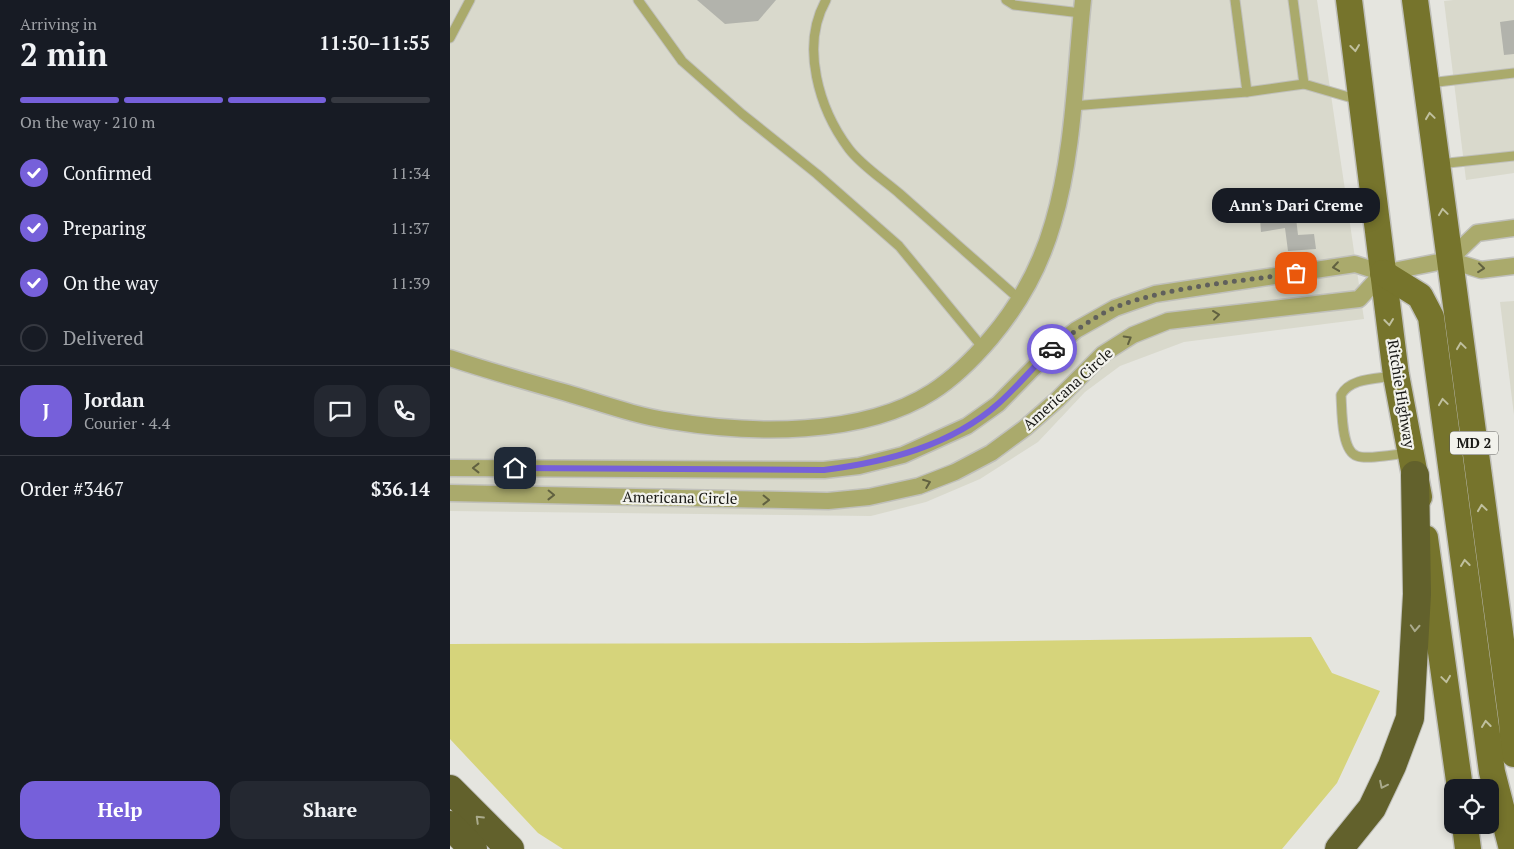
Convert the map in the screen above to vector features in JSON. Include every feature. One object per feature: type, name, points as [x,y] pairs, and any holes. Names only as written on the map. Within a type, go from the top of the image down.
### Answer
[{"type":"highway","points":[[1339,849],[1372,808],[1392,766],[1410,718],[1417,594],[1413,464]]},
{"type":"highway","points":[[450,789],[510,849]]},
{"type":"highway","points":[[450,824],[473,849]]},
{"type":"main road","name":"Ritchie Highway","points":[[1349,0],[1396,376],[1413,464],[1459,779]]},
{"type":"main road","name":"MD 2","points":[[1415,0],[1449,260],[1506,634],[1514,754]]},
{"type":"main road","points":[[1383,273],[1420,296],[1431,317],[1492,772],[1512,849]]},
{"type":"main road","points":[[1466,834],[1468,849]]},
{"type":"street","points":[[450,358],[628,412],[670,421],[708,426],[802,429],[838,426],[879,416],[914,402],[934,391],[974,358],[983,348],[1019,299],[1039,262],[1053,224],[1063,180],[1082,7]]},
{"type":"street","points":[[1449,260],[1477,233],[1514,228]]},
{"type":"street","name":"Americana Circle","points":[[450,468],[824,470],[858,466],[903,456],[967,426],[998,404],[1051,350],[1076,330],[1114,308],[1155,294],[1355,264],[1383,273],[1449,260],[1481,270],[1514,266]]},
{"type":"street","name":"Americana Circle","points":[[450,493],[828,501],[870,497],[919,486],[956,472],[992,453],[1057,400],[1103,354],[1133,335],[1168,321],[1359,299],[1383,273]]},
{"type":"lane","points":[[450,38],[470,0]]},
{"type":"lane","points":[[638,0],[682,60],[742,114],[817,174],[899,246],[983,348]]},
{"type":"lane","points":[[826,0],[813,40],[816,74],[828,116],[850,150],[1019,299]]},
{"type":"lane","points":[[1006,0],[1014,5],[1082,7]]},
{"type":"lane","points":[[1235,0],[1247,92]]},
{"type":"lane","points":[[1293,0],[1304,84]]},
{"type":"lane","points":[[1426,83],[1514,73]]},
{"type":"lane","points":[[1072,106],[1247,92],[1304,84],[1361,100]]},
{"type":"lane","points":[[1437,165],[1514,156]]},
{"type":"lane","points":[[1396,376],[1352,383],[1345,388],[1341,395],[1346,443],[1350,451],[1358,457],[1413,464]]},
{"type":"shaded area","points":[[450,0],[1317,0],[1364,319],[1184,342],[1120,366],[1085,392],[1038,442],[980,479],[926,502],[871,516],[450,511]]},
{"type":"shaded area","points":[[1514,0],[1514,173],[1466,180],[1444,1]]},
{"type":"shaded area","points":[[1514,301],[1514,415],[1500,302]]},
{"type":"shaded area","points":[[1311,637],[1332,673],[1380,691],[1337,783],[1282,849],[563,849],[538,833],[450,739],[450,644],[862,643]]},
{"type":"building","points":[[697,0],[776,0],[758,21],[725,24]]},
{"type":"building","points":[[1514,20],[1514,54],[1504,55],[1500,22]]},
{"type":"building","points":[[1294,201],[1298,235],[1314,234],[1316,249],[1288,251],[1285,228],[1261,232],[1259,204]]},
{"type":"way so far","points":[[1052,349],[1076,330],[1114,308],[1155,294],[1296,273]]},
{"type":"place","name":"Ann's Dari Creme","points":[[1296,273]]},
{"type":"route","points":[[515,468],[824,470],[858,466],[903,456],[967,426],[998,404],[1052,349]]}]
